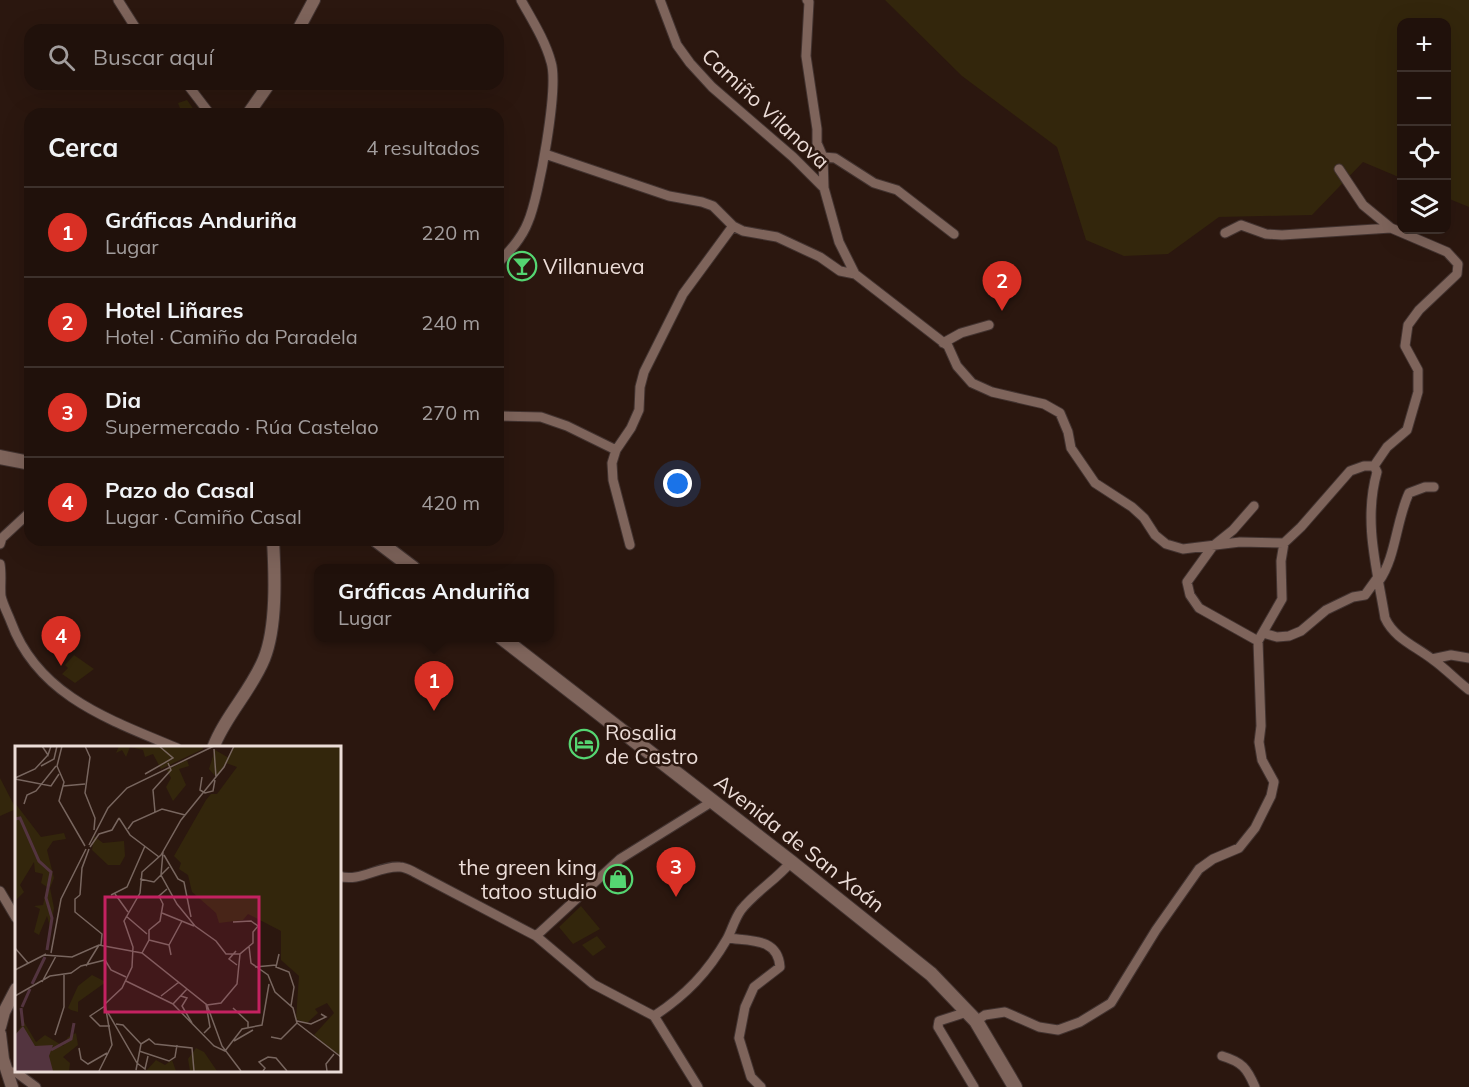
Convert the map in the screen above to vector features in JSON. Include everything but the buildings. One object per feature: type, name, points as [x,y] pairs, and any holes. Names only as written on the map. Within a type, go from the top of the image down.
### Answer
[{"type":"main road","points":[[0,457],[24,462]]},
{"type":"main road","points":[[384,546],[408,564]]},
{"type":"main road","name":"Avenida de San Xoán","points":[[507,642],[906,952],[931,974],[971,1017],[1015,1087]]},
{"type":"street","points":[[118,0],[133,24]]},
{"type":"street","points":[[301,24],[314,0]]},
{"type":"street","points":[[504,256],[517,242],[529,221],[545,154],[552,86],[552,64],[541,37],[521,0]]},
{"type":"street","name":"Camiño Vilanova","points":[[660,0],[677,45],[690,63],[712,87],[794,157],[824,188],[839,242],[855,274],[948,346],[957,366],[972,383],[992,392],[1044,404],[1060,413],[1068,432],[1071,448],[1095,483],[1132,507],[1144,518],[1155,536],[1166,544],[1183,549],[1213,546]]},
{"type":"street","points":[[807,0],[809,2],[806,56],[818,129],[817,143],[823,157],[824,188]]},
{"type":"street","points":[[192,90],[205,108]]},
{"type":"street","points":[[252,108],[265,90]]},
{"type":"street","points":[[545,154],[669,196],[713,206],[733,226],[755,234],[777,237],[820,257],[840,271],[855,274]]},
{"type":"street","points":[[823,157],[835,158],[874,183],[897,190],[954,234]]},
{"type":"street","points":[[1339,169],[1363,205],[1391,228],[1447,252],[1458,264],[1457,274],[1419,310],[1408,326],[1405,346],[1418,370],[1420,378],[1418,392],[1407,430],[1388,447],[1374,466]]},
{"type":"street","points":[[1225,233],[1241,225],[1266,234],[1282,235],[1391,228]]},
{"type":"street","points":[[630,545],[613,480],[612,464],[616,450],[632,428],[639,410],[640,387],[644,372],[683,294],[733,226]]},
{"type":"street","points":[[943,343],[961,333],[989,325]]},
{"type":"street","points":[[504,416],[541,417],[567,426],[616,450]]},
{"type":"street","points":[[974,1087],[938,1027],[939,1021],[1005,1012],[1039,1027],[1058,1030],[1095,1014],[1111,1003],[1156,930],[1199,869],[1239,848],[1255,828],[1271,796],[1274,783],[1262,760],[1259,742],[1261,637],[1282,599],[1281,561],[1284,543],[1350,471],[1364,466],[1374,466]]},
{"type":"street","points":[[1374,466],[1377,472],[1371,498],[1371,539],[1385,618],[1390,628],[1407,643],[1432,659],[1469,690]]},
{"type":"street","points":[[1254,506],[1233,530],[1213,546],[1187,582],[1190,595],[1199,608],[1261,637],[1289,636],[1300,631],[1326,610],[1353,597],[1365,595],[1387,571],[1401,510],[1409,493],[1425,487],[1434,487]]},
{"type":"street","points":[[0,544],[2,538],[24,518]]},
{"type":"street","points":[[1213,546],[1240,542],[1284,543]]},
{"type":"street","points":[[214,746],[264,658],[272,623],[273,546]]},
{"type":"street","points":[[0,564],[2,576],[0,596],[18,641],[35,668],[61,690],[100,715],[172,746]]},
{"type":"street","points":[[1432,659],[1451,655],[1469,658]]},
{"type":"street","points":[[536,936],[620,859],[713,801]]},
{"type":"street","points":[[654,1016],[679,1000],[700,978],[728,938],[733,922],[743,908],[791,862]]},
{"type":"street","points":[[340,876],[356,877],[379,870],[401,867],[458,894],[536,936],[593,984],[654,1016],[698,1087]]},
{"type":"street","points":[[0,891],[15,916]]},
{"type":"street","points":[[728,938],[757,940],[776,953],[779,959],[780,967],[754,987],[745,1007],[739,1038],[752,1077],[762,1087]]},
{"type":"street","points":[[0,1027],[4,1012],[15,990]]},
{"type":"street","points":[[0,1034],[12,1087]]},
{"type":"street","points":[[1222,1056],[1238,1061],[1245,1067],[1255,1087]]},
{"type":"street","points":[[7,1071],[17,1073],[36,1087]]},
{"type":"shaded area","points":[[885,0],[1469,0],[1469,207],[1451,200],[1451,18],[1397,18],[1397,176],[1363,162],[1312,215],[1219,217],[1168,254],[1124,256],[1086,240],[1057,147],[962,76]]},
{"type":"shaded area","points":[[187,100],[193,108],[180,108],[178,103]]},
{"type":"shaded area","points":[[74,655],[94,669],[75,683],[62,674],[68,668],[65,665]]},
{"type":"shaded area","points":[[0,778],[15,809],[0,816]]},
{"type":"shaded area","points":[[581,906],[600,929],[573,944],[559,927]]},
{"type":"shaded area","points":[[597,936],[606,947],[593,956],[582,945]]},
{"type":"place","name":"Villanueva","points":[[522,266]]},
{"type":"place","name":"Hotel Liñares","points":[[1002,311]]},
{"type":"place","name":"Pazo do Casal","points":[[61,666]]},
{"type":"place","name":"Gráficas Anduriña","points":[[434,711]]},
{"type":"place","name":"Rosalia de Castro","points":[[584,744]]},
{"type":"place","name":"the green king tatoo studio","points":[[618,879]]},
{"type":"place","name":"Dia","points":[[676,897]]}]
